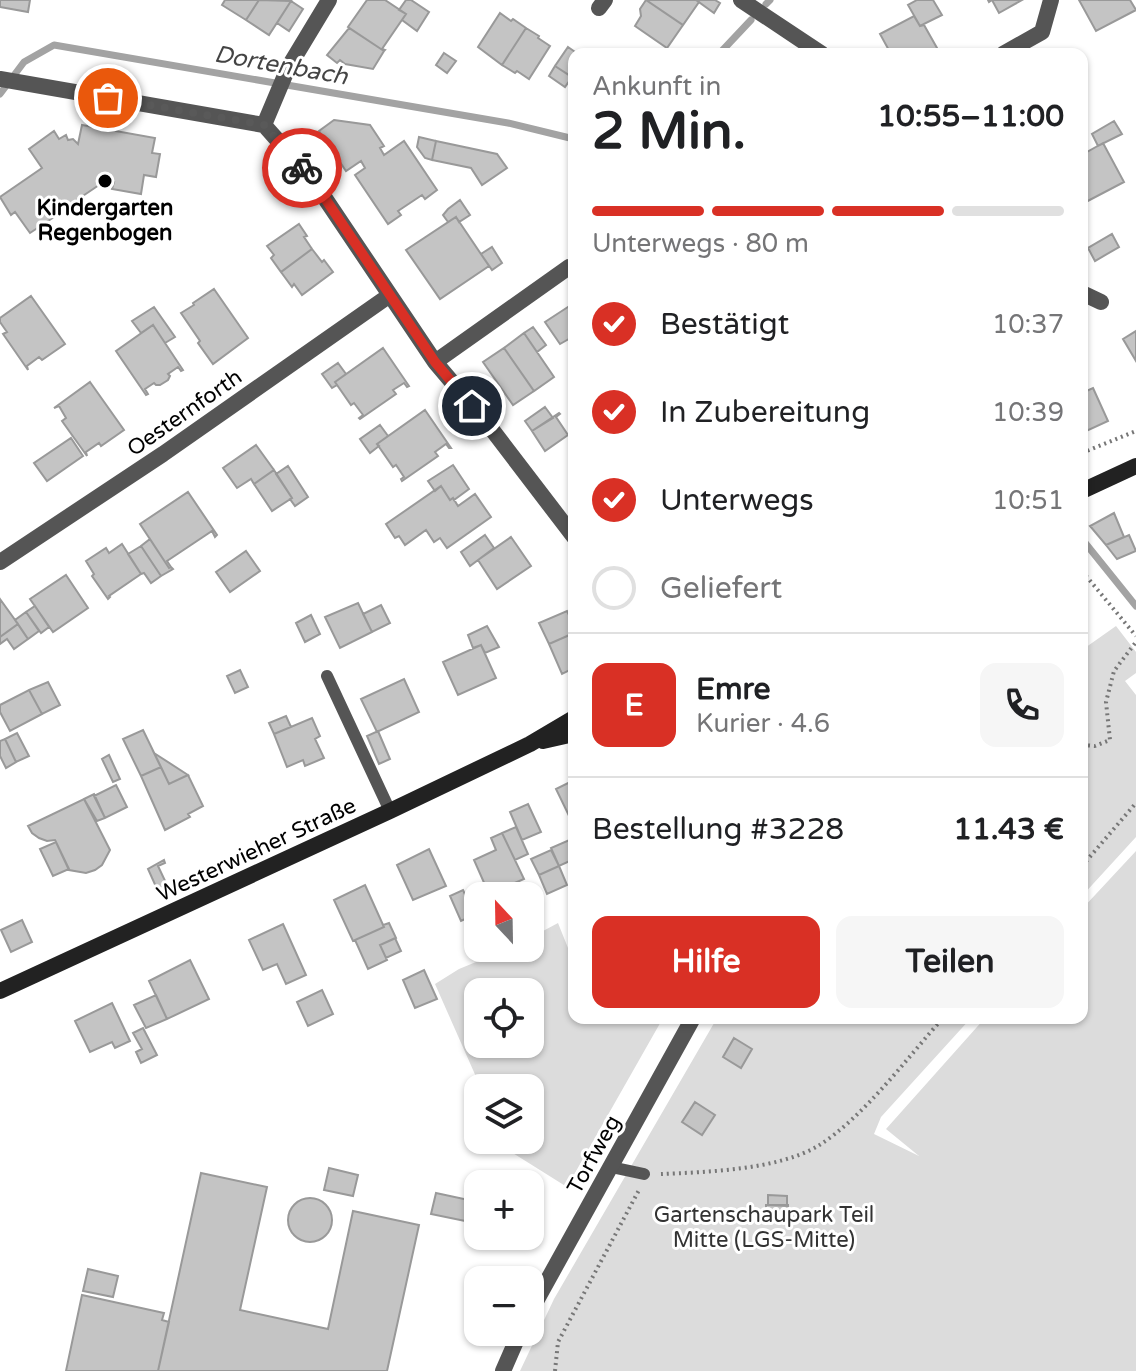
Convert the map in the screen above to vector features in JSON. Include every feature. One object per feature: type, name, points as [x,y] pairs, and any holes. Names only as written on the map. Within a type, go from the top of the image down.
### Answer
[{"type":"main road","points":[[1088,489],[1136,466]]},
{"type":"main road","name":"Westerwieher Straße","points":[[0,991],[390,811],[530,744],[568,722]]},
{"type":"main road","name":"Westerwieher Straße","points":[[530,744],[568,735]]},
{"type":"street","points":[[264,125],[288,68],[329,0]]},
{"type":"street","points":[[741,0],[813,48]]},
{"type":"street","points":[[1014,48],[1042,32],[1051,0]]},
{"type":"street","points":[[0,79],[264,125],[312,179],[435,362],[490,427],[568,529]]},
{"type":"street","points":[[435,362],[568,268]]},
{"type":"street","name":"Oesternforth","points":[[0,562],[163,454],[390,295]]},
{"type":"street","points":[[1088,296],[1101,302]]},
{"type":"street","name":"Torfweg","points":[[544,1287],[690,1024]]},
{"type":"street","points":[[503,1371],[514,1346]]},
{"type":"lane","points":[[327,676],[390,811]]},
{"type":"lane","points":[[611,1167],[644,1174]]},
{"type":"path","points":[[1088,451],[1136,431]]},
{"type":"path","points":[[1088,578],[1136,636]]},
{"type":"path","points":[[1088,745],[1110,740],[1106,702],[1114,671],[1136,642]]},
{"type":"path","points":[[1088,859],[1136,803]]},
{"type":"path","points":[[555,1371],[558,1342],[641,1186],[644,1174],[711,1172],[779,1161],[816,1147],[865,1106],[938,1024]]},
{"type":"green space","points":[[1116,626],[1136,652],[1136,673],[1125,681],[1136,695],[1136,837],[1088,889],[1088,646]]},
{"type":"green space","name":"Gartenschaupark Teil Mitte (LGS-Mitte)","points":[[1136,851],[1136,1371],[520,1371],[532,1346],[544,1346],[544,1320],[554,1299],[714,1024],[966,1024],[881,1117],[874,1134],[919,1156],[886,1129],[980,1024],[1088,1024],[1088,903]]},
{"type":"green space","points":[[558,923],[568,948],[568,1024],[660,1024],[567,1187],[514,1154],[544,1154],[544,1074],[475,1074],[468,1058],[544,1058],[544,978],[464,978],[464,1050],[435,984],[476,962],[544,962],[544,930]]},
{"type":"building","points":[[0,0],[30,0],[28,12],[0,7]]},
{"type":"building","points":[[225,0],[259,0],[246,20],[222,5]]},
{"type":"building","points":[[259,0],[291,1],[269,35],[246,20]]},
{"type":"building","points":[[367,0],[385,0],[406,14],[382,49],[384,51],[348,27]]},
{"type":"building","points":[[406,0],[429,12],[417,31],[402,20],[406,14],[399,10]]},
{"type":"building","points":[[646,0],[696,0],[699,2],[683,25]]},
{"type":"building","points":[[646,0],[683,25],[667,48],[635,26]]},
{"type":"building","points":[[696,0],[715,0],[720,3],[714,13]]},
{"type":"building","points":[[917,0],[933,0],[942,15],[920,26],[908,5]]},
{"type":"building","points":[[992,0],[1022,0],[999,13]]},
{"type":"building","points":[[1079,0],[1130,0],[1136,10],[1096,31]]},
{"type":"building","points":[[291,1],[303,9],[289,31],[277,23]]},
{"type":"building","points":[[500,13],[526,28],[502,65],[478,47]]},
{"type":"building","points":[[914,16],[920,26],[924,25],[937,48],[888,48],[880,34]]},
{"type":"building","points":[[349,28],[384,51],[373,69],[345,64],[340,60],[337,63],[327,55]]},
{"type":"building","points":[[526,28],[550,46],[529,79],[502,65]]},
{"type":"building","points":[[568,47],[569,48],[568,74],[555,66]]},
{"type":"building","points":[[444,53],[456,61],[447,73],[436,65]]},
{"type":"building","points":[[555,66],[568,74],[568,83],[565,87],[549,76]]},
{"type":"building","points":[[334,120],[370,125],[384,146],[380,148],[384,155],[404,141],[437,190],[425,199],[422,195],[398,211],[401,215],[388,224],[355,175],[365,168],[361,161],[346,171],[319,131]]},
{"type":"building","points":[[1114,121],[1122,134],[1098,146],[1092,134]]},
{"type":"building","points":[[82,125],[155,138],[152,153],[160,154],[156,177],[144,175],[141,194],[112,189],[114,182],[105,181],[68,206],[65,202],[50,212],[54,217],[30,233],[15,212],[11,215],[0,197],[42,168],[29,149],[54,131],[59,139],[66,135],[68,140],[73,139],[78,144]]},
{"type":"building","points":[[419,137],[436,141],[432,160],[425,158],[417,147]]},
{"type":"building","points":[[436,141],[497,154],[507,168],[482,185],[471,168],[432,160]]},
{"type":"building","points":[[1103,143],[1124,182],[1088,201],[1088,151]]},
{"type":"building","points":[[460,200],[470,215],[459,222],[456,217],[448,222],[443,215]]},
{"type":"building","points":[[456,217],[489,266],[440,299],[406,250]]},
{"type":"building","points":[[299,224],[312,249],[281,272],[267,246]]},
{"type":"building","points":[[1112,234],[1119,247],[1095,261],[1088,248]]},
{"type":"building","points":[[492,247],[502,263],[492,270],[481,254]]},
{"type":"building","points":[[312,249],[333,272],[302,295],[281,272]]},
{"type":"building","points":[[214,289],[248,338],[213,364],[181,313]]},
{"type":"building","points":[[31,296],[65,344],[42,360],[39,357],[27,366],[28,370],[3,334],[7,332],[0,318]]},
{"type":"building","points":[[154,307],[175,337],[165,343],[153,325],[141,333],[132,321]]},
{"type":"building","points":[[568,307],[568,339],[560,344],[545,322]]},
{"type":"building","points":[[153,325],[183,370],[178,367],[168,374],[168,380],[145,389],[146,395],[116,351]]},
{"type":"building","points":[[533,327],[546,345],[537,352],[524,333]]},
{"type":"building","points":[[1136,331],[1136,361],[1123,339]]},
{"type":"building","points":[[524,333],[554,377],[534,391],[504,348]]},
{"type":"building","points":[[383,348],[409,386],[404,383],[393,390],[396,394],[360,419],[363,415],[354,403],[351,405],[335,382]]},
{"type":"building","points":[[504,348],[534,391],[513,405],[483,362]]},
{"type":"building","points":[[338,363],[346,374],[332,388],[322,374]]},
{"type":"building","points":[[90,382],[124,430],[86,452],[87,456],[62,421],[66,418],[59,406],[54,408]]},
{"type":"building","points":[[1093,388],[1108,421],[1088,430],[1088,390]]},
{"type":"building","points":[[545,407],[553,418],[532,431],[525,421]]},
{"type":"building","points":[[425,410],[451,448],[446,444],[435,452],[438,456],[402,481],[404,477],[396,465],[393,467],[377,444]]},
{"type":"building","points":[[559,413],[556,417],[568,435],[545,451],[532,431]]},
{"type":"building","points":[[380,425],[388,436],[370,453],[360,439]]},
{"type":"building","points":[[71,438],[83,456],[47,481],[34,463]]},
{"type":"building","points":[[256,445],[274,470],[254,484],[251,479],[237,488],[223,468]]},
{"type":"building","points":[[453,465],[469,489],[450,500],[441,486],[435,491],[428,481]]},
{"type":"building","points":[[288,466],[308,497],[295,506],[276,474]]},
{"type":"building","points":[[274,470],[292,498],[272,511],[254,484]]},
{"type":"building","points":[[441,486],[458,506],[475,494],[491,517],[447,548],[440,538],[434,542],[426,530],[405,545],[399,536],[395,538],[386,524]]},
{"type":"building","points":[[188,492],[217,535],[215,537],[212,531],[167,561],[169,568],[140,524]]},
{"type":"building","points":[[1114,513],[1124,537],[1106,545],[1090,526]]},
{"type":"building","points":[[485,535],[494,548],[470,566],[461,552]]},
{"type":"building","points":[[1129,535],[1136,551],[1117,559],[1106,545]]},
{"type":"building","points":[[511,537],[531,566],[497,589],[478,560]]},
{"type":"building","points":[[150,539],[169,568],[173,569],[161,576],[141,546]]},
{"type":"building","points":[[122,544],[141,574],[108,599],[86,561],[106,548],[109,553]]},
{"type":"building","points":[[141,546],[161,576],[151,583],[128,554]]},
{"type":"building","points":[[246,551],[260,571],[230,592],[216,572]]},
{"type":"building","points":[[66,575],[88,608],[53,632],[30,599]]},
{"type":"building","points":[[0,599],[18,624],[0,637]]},
{"type":"building","points":[[358,603],[372,632],[340,648],[325,617]]},
{"type":"building","points":[[381,605],[390,623],[372,632],[363,614]]},
{"type":"building","points":[[35,606],[49,627],[41,633],[26,612]]},
{"type":"building","points":[[567,611],[568,636],[549,644],[539,623]]},
{"type":"building","points":[[26,612],[39,631],[28,639],[15,620]]},
{"type":"building","points":[[311,615],[320,634],[305,642],[296,623]]},
{"type":"building","points":[[18,624],[28,639],[14,649],[7,639],[0,644],[0,637]]},
{"type":"building","points":[[487,626],[499,647],[485,653],[481,645],[473,648],[468,635]]},
{"type":"building","points":[[568,636],[568,671],[562,674],[549,644]]},
{"type":"building","points":[[481,645],[496,678],[458,695],[443,662]]},
{"type":"building","points":[[240,670],[248,687],[235,693],[227,676]]},
{"type":"building","points":[[404,679],[419,712],[377,732],[361,699]]},
{"type":"building","points":[[48,682],[60,705],[42,714],[29,690]]},
{"type":"building","points":[[29,690],[42,714],[10,731],[0,712],[0,705]]},
{"type":"building","points":[[286,716],[291,727],[274,734],[269,723]]},
{"type":"building","points":[[312,718],[320,736],[315,739],[324,758],[305,766],[303,760],[287,767],[274,734]]},
{"type":"building","points":[[143,730],[161,767],[141,776],[123,739]]},
{"type":"building","points":[[378,731],[390,759],[379,764],[367,736]]},
{"type":"building","points":[[17,733],[29,756],[16,762],[5,739]]},
{"type":"building","points":[[5,739],[16,762],[6,768],[0,756],[0,741]]},
{"type":"building","points":[[154,753],[188,775],[169,784]]},
{"type":"building","points":[[109,755],[120,779],[113,782],[102,759]]},
{"type":"building","points":[[161,767],[169,784],[188,775],[203,806],[165,830],[141,776]]},
{"type":"building","points":[[568,783],[568,814],[556,789]]},
{"type":"building","points":[[116,785],[127,807],[105,818],[94,796]]},
{"type":"building","points":[[94,794],[105,818],[97,821],[84,799]]},
{"type":"building","points":[[84,799],[110,850],[102,865],[86,873],[69,870],[55,840],[39,838],[28,826]]},
{"type":"building","points":[[528,804],[541,832],[522,840],[510,812]]},
{"type":"building","points":[[516,827],[528,854],[515,860],[502,833]]},
{"type":"building","points":[[502,833],[524,879],[517,882],[484,882],[474,860],[496,850],[491,838]]},
{"type":"building","points":[[568,841],[568,862],[559,866],[551,848]]},
{"type":"building","points":[[56,842],[69,869],[53,876],[40,849]]},
{"type":"building","points":[[429,849],[446,886],[413,900],[397,865]]},
{"type":"building","points":[[551,850],[559,866],[539,875],[531,859]]},
{"type":"building","points":[[164,860],[165,863],[158,866],[167,885],[157,889],[148,869]]},
{"type":"building","points":[[559,866],[567,885],[547,894],[539,875]]},
{"type":"building","points":[[365,885],[384,927],[353,941],[334,900]]},
{"type":"building","points":[[463,890],[464,920],[461,921],[450,896]]},
{"type":"building","points":[[22,920],[32,942],[11,952],[1,930]]},
{"type":"building","points":[[389,923],[396,938],[380,945],[387,960],[368,969],[355,940]]},
{"type":"building","points":[[283,924],[306,975],[286,984],[277,964],[263,970],[249,940]]},
{"type":"building","points":[[395,938],[401,951],[386,958],[380,945]]},
{"type":"building","points":[[190,960],[209,999],[167,1019],[149,981]]},
{"type":"building","points":[[424,970],[437,999],[415,1008],[403,980]]},
{"type":"building","points":[[322,990],[333,1014],[308,1026],[297,1002]]},
{"type":"building","points":[[156,995],[167,1019],[146,1028],[134,1005]]},
{"type":"building","points":[[112,1003],[130,1041],[115,1048],[112,1042],[90,1052],[75,1021]]},
{"type":"building","points":[[143,1028],[157,1055],[141,1063],[136,1052],[142,1049],[133,1033]]},
{"type":"building","points":[[734,1038],[752,1049],[741,1068],[723,1057]]},
{"type":"building","points":[[695,1102],[715,1115],[702,1135],[682,1122]]},
{"type":"building","points":[[329,1168],[358,1175],[353,1196],[324,1190]]},
{"type":"building","points":[[201,1173],[267,1187],[240,1310],[328,1329],[353,1211],[419,1225],[387,1371],[158,1371]]},
{"type":"building","points":[[436,1193],[464,1199],[464,1221],[431,1214]]},
{"type":"building","points":[[768,1195],[787,1196],[787,1206],[768,1205]]},
{"type":"building","points":[[310,1198],[326,1204],[332,1220],[326,1236],[310,1242],[294,1236],[288,1220],[294,1204]]},
{"type":"building","points":[[766,1205],[788,1205],[788,1217],[766,1216]]},
{"type":"building","points":[[88,1269],[118,1276],[113,1297],[83,1291]]},
{"type":"building","points":[[82,1295],[164,1313],[162,1320],[169,1322],[158,1371],[66,1371]]},
{"type":"waterway","points":[[766,4],[770,0]]},
{"type":"waterway","points":[[725,48],[751,20]]},
{"type":"waterway","name":"Dortenbach","points":[[0,94],[24,62],[54,45],[508,123],[568,138]]},
{"type":"waterway","name":"Dortenbach","points":[[1088,546],[1136,606]]},
{"type":"way so far","points":[[108,98],[264,125],[302,168]]},
{"type":"place","name":"Kindergarten Regenbogen","points":[[105,181]]},
{"type":"route","points":[[302,168],[435,362],[472,406]]}]
